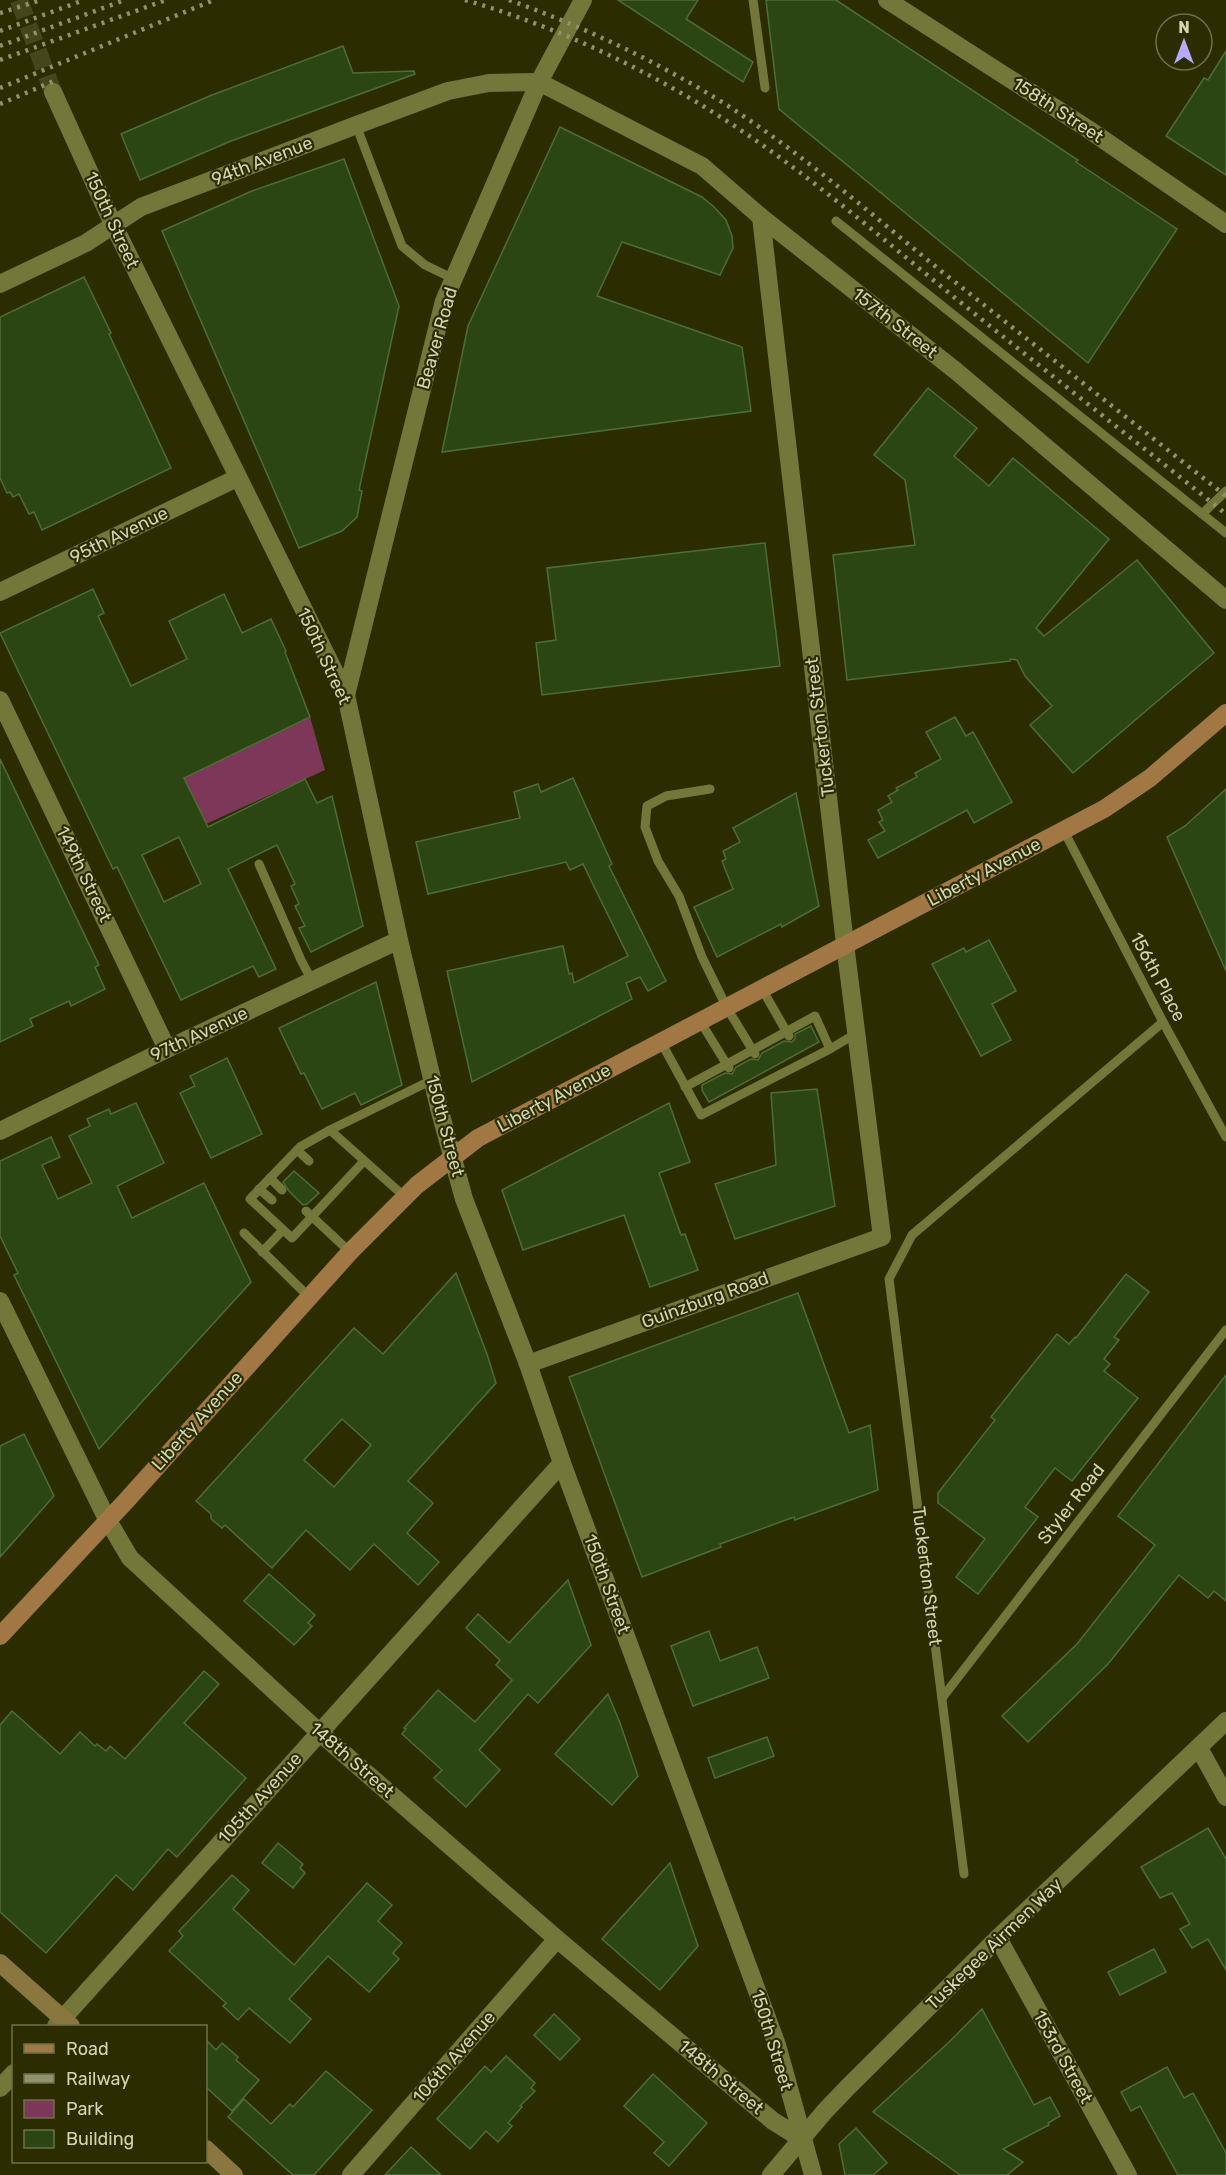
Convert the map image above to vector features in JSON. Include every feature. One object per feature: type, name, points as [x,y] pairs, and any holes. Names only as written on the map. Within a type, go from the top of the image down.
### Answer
[{"type":"main road","name":"Liberty Avenue","points":[[0,1636],[350,1252],[433,1172],[478,1138],[1064,831],[1136,790],[1226,712]]},
{"type":"main road","points":[[0,1963],[63,2024]]},
{"type":"main road","points":[[207,2150],[234,2175]]},
{"type":"street","name":"Beaver Road","points":[[346,695],[444,301],[539,82],[583,0]]},
{"type":"street","name":"158th Street","points":[[887,0],[1088,129],[1226,224]]},
{"type":"street","name":"94th Avenue","points":[[0,284],[86,243],[141,207],[356,125],[448,91],[489,83],[539,82]]},
{"type":"street","name":"157th Street","points":[[539,82],[702,166],[761,217],[956,371],[1226,600]]},
{"type":"street","name":"150th Street","points":[[53,92],[113,225],[346,695],[399,940],[432,1080],[464,1199],[528,1364],[562,1463],[777,2045],[813,2175]]},
{"type":"street","name":"Tuckerton Street","points":[[761,217],[845,944],[882,1237]]},
{"type":"street","name":"95th Avenue","points":[[0,592],[237,478]]},
{"type":"street","name":"149th Street","points":[[0,700],[167,1048]]},
{"type":"street","name":"97th Avenue","points":[[0,1131],[167,1048],[399,940]]},
{"type":"street","name":"Guinzburg Road","points":[[528,1364],[882,1237]]},
{"type":"street","name":"148th Street","points":[[0,1301],[107,1519],[130,1558],[319,1732],[557,1940],[773,2121],[802,2139]]},
{"type":"street","name":"105th Avenue","points":[[63,2024],[319,1732],[562,1463]]},
{"type":"street","name":"Tuskegee Airmen Way","points":[[771,2175],[848,2087],[998,1938],[1226,1721]]},
{"type":"street","points":[[1199,1748],[1226,1797]]},
{"type":"street","name":"153rd Street","points":[[998,1938],[1128,2175]]},
{"type":"street","name":"106th Avenue","points":[[351,2175],[557,1940]]},
{"type":"street","points":[[0,2088],[12,2075]]},
{"type":"lane","points":[[753,0],[765,88]]},
{"type":"lane","points":[[356,125],[402,246],[425,266],[454,279]]},
{"type":"lane","points":[[836,221],[1226,533]]},
{"type":"lane","points":[[1202,514],[1226,491]]},
{"type":"lane","points":[[710,789],[666,796],[647,806],[645,827],[658,861],[679,896],[702,957],[727,1008],[754,1052]]},
{"type":"lane","name":"156th Place","points":[[1064,831],[1162,1022],[1226,1137]]},
{"type":"lane","points":[[259,864],[312,981]]},
{"type":"lane","points":[[762,989],[787,1034]]},
{"type":"lane","points":[[685,1087],[787,1034],[815,1016],[830,1049]]},
{"type":"lane","points":[[700,1022],[727,1066]]},
{"type":"lane","name":"Tuckerton Street","points":[[964,1874],[889,1279],[912,1235],[1162,1022]]},
{"type":"lane","points":[[661,1042],[701,1115],[742,1089],[769,1075],[804,1063],[857,1034]]},
{"type":"lane","points":[[799,1054],[804,1063]]},
{"type":"lane","points":[[364,1161],[346,1172],[298,1225],[292,1238],[250,1198],[297,1150],[312,1140],[432,1080]]},
{"type":"lane","points":[[330,1131],[405,1197]]},
{"type":"lane","points":[[312,1140],[321,1149]]},
{"type":"lane","points":[[297,1150],[309,1161]]},
{"type":"lane","points":[[270,1178],[282,1190]]},
{"type":"lane","points":[[259,1189],[272,1200]]},
{"type":"lane","points":[[309,1214],[350,1252]]},
{"type":"lane","points":[[262,1252],[283,1230]]},
{"type":"lane","points":[[244,1233],[309,1297]]},
{"type":"lane","name":"Styler Road","points":[[942,1698],[1226,1330]]},
{"type":"green space","points":[[310,717],[325,770],[206,824],[184,778]]},
{"type":"building","points":[[618,0],[698,0],[686,19],[753,62],[743,82]]},
{"type":"building","points":[[766,0],[836,0],[1078,160],[1076,162],[1177,229],[1088,363],[779,109]]},
{"type":"building","points":[[343,46],[353,73],[414,71],[415,74],[231,141],[140,180],[121,134],[212,95]]},
{"type":"building","points":[[1226,51],[1226,175],[1166,136],[1204,78],[1208,80]]},
{"type":"building","points":[[560,127],[702,197],[726,220],[732,236],[733,248],[720,275],[622,242],[597,296],[742,347],[751,411],[442,452],[468,326]]},
{"type":"building","points":[[344,159],[399,306],[359,490],[362,491],[357,517],[342,531],[299,548],[162,231],[252,191]]},
{"type":"building","points":[[84,277],[171,468],[42,530],[34,512],[29,514],[19,494],[13,497],[10,492],[7,493],[0,478],[0,317]]},
{"type":"building","points":[[928,388],[977,428],[954,456],[989,486],[1013,458],[1109,539],[1036,628],[1044,636],[1137,560],[1214,653],[1073,773],[1030,725],[1052,706],[1025,676],[1017,660],[847,680],[833,555],[915,545],[905,480],[874,455]]},
{"type":"building","points":[[765,543],[780,666],[542,695],[536,643],[556,640],[547,568]]},
{"type":"building","points":[[93,589],[104,613],[98,616],[131,686],[187,659],[169,621],[224,594],[242,633],[271,619],[286,651],[310,717],[184,778],[208,827],[305,779],[317,803],[332,796],[363,926],[311,952],[299,928],[305,926],[295,906],[299,904],[291,886],[295,884],[277,845],[228,869],[276,969],[259,977],[253,966],[181,1000],[117,867],[113,869],[0,633]],"holes":[[[179,837],[201,884],[164,902],[142,855]]]},
{"type":"building","points":[[955,717],[966,736],[973,732],[1012,802],[974,823],[967,810],[878,858],[868,840],[885,831],[879,822],[883,820],[878,810],[892,802],[888,796],[898,790],[896,788],[917,777],[915,773],[941,759],[926,732]]},
{"type":"building","points":[[0,759],[99,965],[95,967],[105,989],[71,1006],[69,1001],[30,1019],[33,1026],[0,1042]]},
{"type":"building","points":[[573,778],[612,864],[609,866],[666,981],[648,991],[640,977],[626,983],[632,999],[472,1082],[447,971],[563,946],[569,974],[572,973],[574,983],[628,956],[583,864],[570,870],[566,862],[428,894],[416,842],[520,818],[514,792],[538,784],[541,792]]},
{"type":"building","points":[[1226,789],[1226,971],[1167,837],[1185,826]]},
{"type":"building","points":[[796,793],[819,906],[782,927],[781,924],[717,957],[694,907],[733,889],[722,861],[726,859],[723,851],[740,842],[733,828]]},
{"type":"building","points":[[989,940],[1016,991],[992,1004],[1011,1040],[981,1056],[932,964],[964,948],[966,952]]},
{"type":"building","points":[[376,982],[402,1085],[361,1105],[355,1093],[322,1109],[304,1073],[301,1074],[279,1028]]},
{"type":"building","points":[[811,1026],[819,1042],[709,1102],[702,1090],[702,1085],[725,1073],[732,1074],[736,1067],[751,1059],[758,1060],[762,1053],[784,1041],[792,1042],[795,1034]]},
{"type":"building","points":[[227,1058],[262,1134],[211,1158],[180,1093],[195,1086],[190,1076]]},
{"type":"building","points":[[817,1089],[835,1206],[735,1239],[715,1184],[776,1165],[771,1093]]},
{"type":"building","points":[[136,1103],[164,1163],[117,1186],[132,1218],[204,1183],[251,1282],[99,1449],[14,1275],[18,1273],[0,1236],[0,1161],[51,1137],[60,1157],[42,1165],[58,1199],[92,1183],[69,1136],[90,1126],[87,1119],[109,1109],[111,1114]]},
{"type":"building","points":[[669,1103],[690,1162],[659,1173],[681,1235],[685,1234],[698,1270],[650,1287],[624,1215],[523,1250],[502,1190]]},
{"type":"building","points":[[294,1171],[319,1193],[307,1204],[303,1205],[283,1182]]},
{"type":"building","points":[[456,1273],[496,1383],[408,1481],[433,1503],[407,1533],[439,1562],[418,1585],[374,1544],[350,1570],[306,1530],[272,1568],[225,1525],[222,1528],[211,1519],[211,1514],[196,1501],[354,1328],[383,1354]],"holes":[[[342,1419],[371,1445],[334,1487],[304,1460]]]},
{"type":"building","points":[[1126,1274],[1149,1292],[1114,1337],[1119,1340],[1104,1359],[1110,1364],[1104,1371],[1138,1398],[1072,1481],[1055,1468],[1025,1507],[1038,1517],[978,1594],[956,1577],[985,1539],[938,1503],[938,1493],[995,1420],[991,1417],[1057,1334],[1069,1344],[1076,1338]]},
{"type":"building","points":[[798,1293],[849,1433],[870,1425],[878,1490],[720,1544],[721,1547],[642,1577],[569,1377]]},
{"type":"building","points":[[1226,1375],[1226,1601],[1214,1591],[1208,1598],[1179,1575],[1108,1664],[1028,1742],[1002,1716],[1077,1644],[1155,1545],[1118,1516]]},
{"type":"building","points":[[24,1434],[54,1496],[0,1557],[0,1446]]},
{"type":"building","points":[[269,1574],[315,1615],[308,1623],[312,1626],[294,1645],[244,1601]]},
{"type":"building","points":[[568,1580],[591,1645],[538,1703],[528,1694],[479,1750],[500,1770],[466,1807],[434,1778],[442,1770],[402,1734],[406,1729],[404,1728],[438,1690],[475,1722],[512,1680],[496,1665],[500,1660],[466,1628],[478,1614],[509,1643]]},
{"type":"building","points":[[709,1631],[720,1661],[757,1647],[769,1678],[693,1706],[671,1646]]},
{"type":"building","points":[[204,1671],[219,1684],[184,1723],[246,1778],[177,1857],[168,1849],[133,1890],[116,1875],[46,1953],[0,1912],[0,1725],[12,1711],[60,1754],[80,1732],[95,1746],[97,1744],[106,1751],[110,1746],[125,1759]]},
{"type":"building","points":[[608,1694],[638,1776],[612,1805],[555,1754]]},
{"type":"building","points":[[767,1737],[774,1756],[715,1778],[708,1758]]},
{"type":"building","points":[[1208,1828],[1226,1859],[1226,1970],[1208,1939],[1192,1948],[1180,1929],[1190,1924],[1172,1893],[1160,1898],[1141,1867]]},
{"type":"building","points":[[278,1843],[303,1864],[300,1868],[305,1873],[293,1888],[262,1863]]},
{"type":"building","points":[[670,1863],[698,1946],[660,1990],[602,1939]]},
{"type":"building","points":[[232,1875],[249,1890],[233,1909],[294,1965],[367,1883],[392,1905],[378,1921],[402,1943],[393,1953],[399,1959],[369,1992],[328,1956],[289,1999],[311,2019],[290,2043],[249,2008],[238,2020],[223,2006],[226,2003],[169,1951],[183,1936],[179,1931]]},
{"type":"building","points":[[1154,1949],[1166,1972],[1120,1995],[1108,1972]]},
{"type":"building","points":[[982,2009],[1034,2105],[1050,2097],[1060,2116],[1048,2123],[1049,2125],[1003,2149],[1023,2162],[1007,2175],[960,2175],[873,2112]]},
{"type":"building","points":[[554,2014],[580,2039],[560,2060],[534,2035]]},
{"type":"building","points":[[207,2041],[216,2050],[222,2043],[238,2057],[236,2060],[259,2080],[232,2111],[207,2088]]},
{"type":"building","points":[[506,2056],[535,2083],[531,2088],[535,2091],[520,2106],[522,2107],[508,2123],[512,2126],[498,2142],[486,2131],[470,2149],[437,2119],[485,2066],[491,2072]]},
{"type":"building","points":[[1167,2067],[1184,2098],[1193,2093],[1226,2153],[1226,2175],[1178,2175],[1140,2106],[1131,2111],[1121,2092]]},
{"type":"building","points":[[326,2071],[372,2110],[314,2175],[293,2175],[228,2117],[244,2099],[271,2124],[290,2104],[293,2107]]},
{"type":"building","points":[[653,2074],[707,2123],[669,2166],[654,2153],[664,2142],[624,2106]]},
{"type":"building","points":[[856,2128],[887,2163],[873,2175],[845,2175],[839,2144]]},
{"type":"building","points":[[411,2147],[441,2175],[385,2175]]},
{"type":"tunnel","points":[[19,0],[53,92]]},
{"type":"railway","points":[[0,13],[41,0]]},
{"type":"railway","points":[[0,31],[84,0]]},
{"type":"railway","points":[[0,46],[125,0]]},
{"type":"railway","points":[[0,60],[166,0]]},
{"type":"railway","points":[[0,88],[214,0]]},
{"type":"railway","points":[[465,0],[539,25],[610,56],[679,92],[745,133],[833,198],[1226,514]]},
{"type":"railway","points":[[509,0],[564,21],[644,58],[751,121],[834,183],[941,271],[1226,496]]},
{"type":"railway","points":[[0,104],[54,81]]}]
